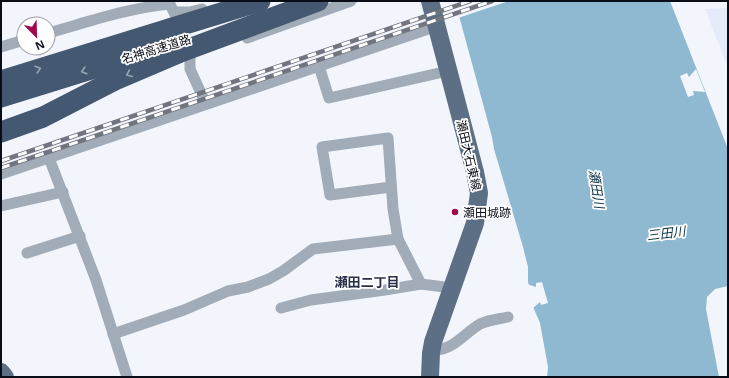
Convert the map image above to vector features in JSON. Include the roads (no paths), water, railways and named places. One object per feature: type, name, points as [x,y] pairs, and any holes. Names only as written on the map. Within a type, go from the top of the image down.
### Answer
[{"type":"highway","name":"名神高速道路","points":[[1,81],[260,1]]},
{"type":"highway","name":"名神高速道路","points":[[1,97],[175,28],[310,1]]},
{"type":"highway","points":[[1,132],[43,117],[117,78],[175,28],[318,1]]},
{"type":"main road","name":"瀬田大石東線","points":[[430,1],[475,172],[479,193],[475,223],[438,326],[431,350],[430,377]]},
{"type":"main road","points":[[1,372],[5,377]]},
{"type":"street","points":[[175,28],[190,12],[227,1]]},
{"type":"street","points":[[175,28],[270,30],[351,1]]},
{"type":"street","points":[[56,31],[124,11],[148,6],[175,28],[190,69],[206,104]]},
{"type":"street","points":[[1,174],[437,26]]},
{"type":"street","points":[[1,46],[16,42]]},
{"type":"street","points":[[319,66],[329,98],[448,71]]},
{"type":"street","points":[[391,187],[330,195],[322,147],[388,138],[391,187],[398,239],[421,284]]},
{"type":"street","points":[[49,158],[104,301],[127,377]]},
{"type":"street","points":[[1,206],[62,192]]},
{"type":"street","points":[[27,253],[80,236]]},
{"type":"street","points":[[113,334],[184,310],[228,291],[248,287],[269,279],[283,271],[313,249],[398,239]]},
{"type":"street","points":[[281,308],[311,300],[421,284],[452,288]]},
{"type":"street","points":[[431,350],[438,351],[455,344],[474,328],[483,323],[508,317]]},
{"type":"water","points":[[455,1],[670,1],[728,149],[728,286],[715,289],[707,297],[706,309],[719,377],[547,377],[548,367],[540,323],[534,309],[528,282],[528,267],[494,149]]},
{"type":"railway","points":[[1,161],[470,1]]},
{"type":"railway","points":[[1,168],[492,1]]},
{"type":"place","name":"瀬田城跡","points":[[455,212]]},
{"type":"district","name":"瀬田二丁目","points":[[367,282]]},
{"type":"water label","name":"瀬田川","points":[[597,189]]},
{"type":"water label","name":"三田川","points":[[666,233]]}]
